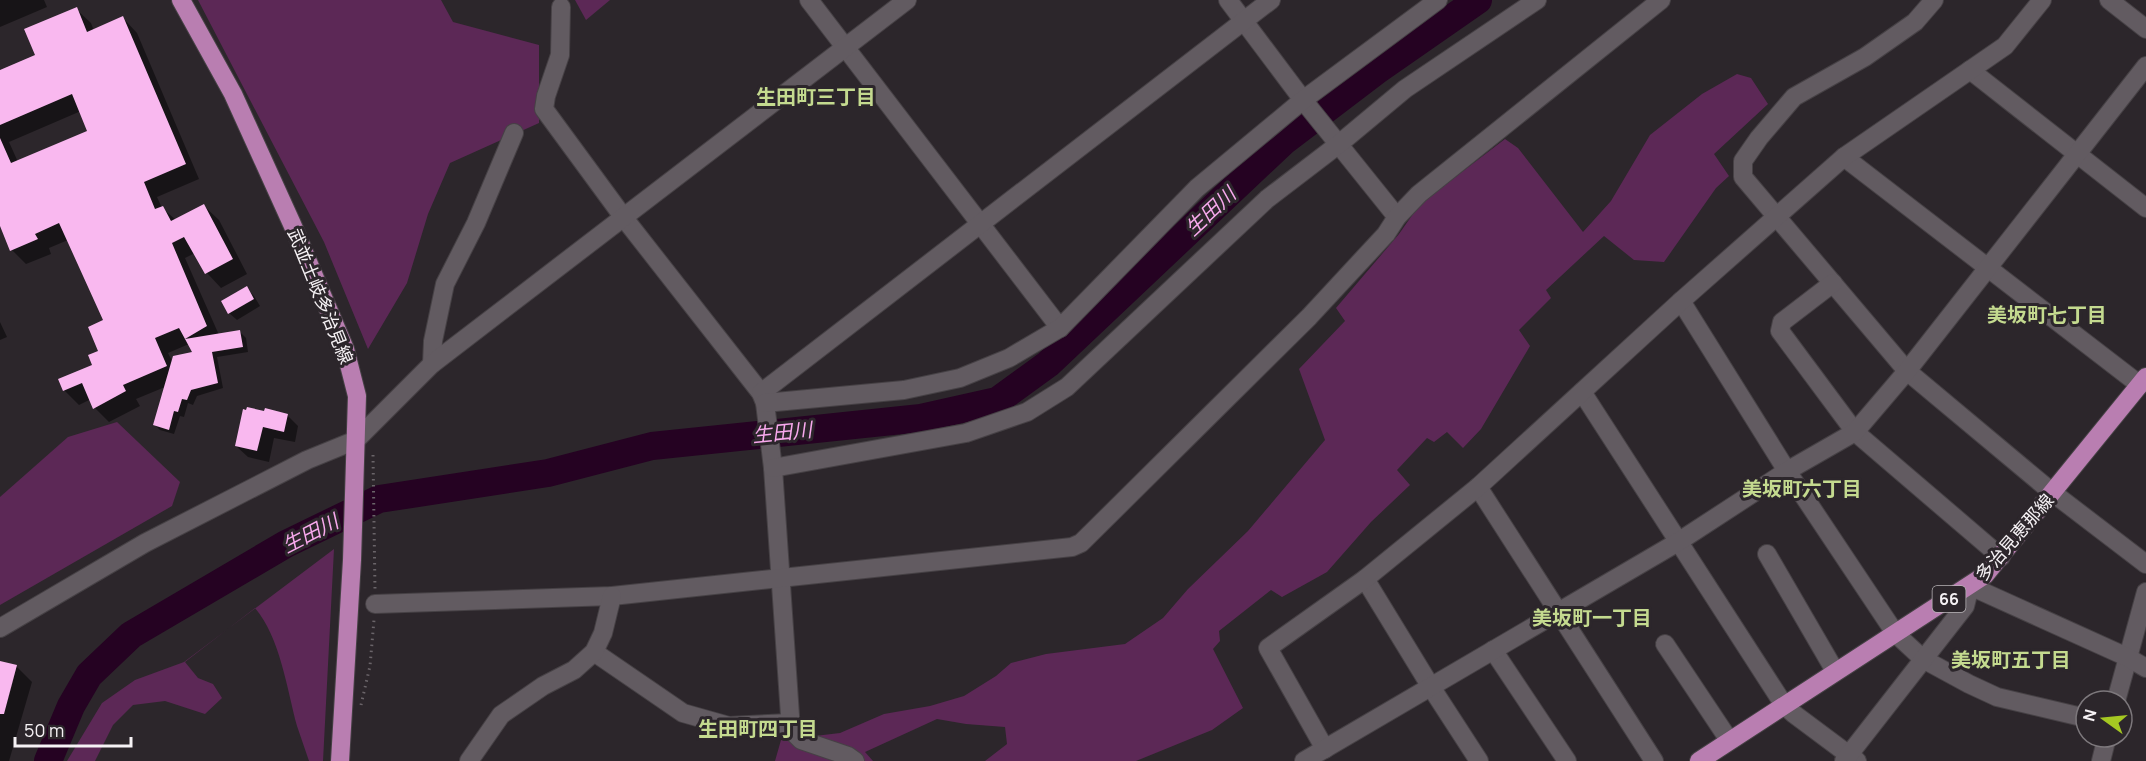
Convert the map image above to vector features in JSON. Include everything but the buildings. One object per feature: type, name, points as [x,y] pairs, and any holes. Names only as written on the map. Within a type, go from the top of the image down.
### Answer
[{"type":"main road","name":"武並土岐多治見線","points":[[181,0],[233,94],[292,224],[345,349],[357,396],[352,560],[340,761]]},
{"type":"main road","name":"多治見恵那線","points":[[1699,761],[1835,671],[1970,586],[1985,574],[2143,381]]},
{"type":"street","points":[[810,0],[1060,328]]},
{"type":"street","points":[[0,628],[145,543],[308,460],[356,440],[432,364],[907,0]]},
{"type":"street","points":[[1228,0],[1303,100],[1397,218]]},
{"type":"street","points":[[763,398],[981,222],[1271,0]]},
{"type":"street","points":[[763,398],[904,390],[960,378],[1009,358],[1060,328],[1197,188],[1303,100],[1438,0]]},
{"type":"street","points":[[773,468],[966,433],[1027,411],[1067,387],[1267,199],[1339,144],[1405,89],[1537,0]]},
{"type":"street","points":[[375,604],[612,596],[1072,547],[1081,543],[1309,317],[1386,234],[1419,194],[1661,0]]},
{"type":"street","points":[[1934,0],[1915,22],[1865,57],[1794,98],[1759,138],[1743,161],[1743,177],[1906,371],[2053,493],[2146,564]]},
{"type":"street","points":[[1325,749],[1268,648],[1365,579],[1478,487],[1681,301],[1844,157],[2005,46],[2042,0]]},
{"type":"street","points":[[2109,0],[2146,29]]},
{"type":"street","points":[[561,7],[560,55],[544,109],[624,218],[763,398],[773,468],[791,730],[801,740],[849,756],[855,761]]},
{"type":"street","points":[[1304,761],[1678,542],[1787,471],[1855,432],[1906,371],[2146,66]]},
{"type":"street","points":[[1970,70],[2146,208]]},
{"type":"street","points":[[432,364],[433,341],[445,284],[476,223],[514,133]]},
{"type":"street","points":[[1844,157],[2143,381]]},
{"type":"street","points":[[1833,283],[1782,322],[1780,331],[1855,432],[2001,557]]},
{"type":"street","points":[[1681,301],[1787,471],[1895,633],[1923,659],[1996,697],[2074,715]]},
{"type":"street","points":[[1582,392],[1784,705],[1850,759],[1965,606],[1970,586],[2127,657],[2146,668]]},
{"type":"street","points":[[1478,487],[1654,761]]},
{"type":"street","points":[[1767,554],[1835,671]]},
{"type":"street","points":[[1365,579],[1479,761]]},
{"type":"street","points":[[2119,689],[2146,592]]},
{"type":"street","points":[[469,761],[501,715],[543,686],[574,670],[594,652],[603,633],[612,596]]},
{"type":"street","points":[[1665,644],[1729,740]]},
{"type":"street","points":[[1493,650],[1567,761]]},
{"type":"street","points":[[594,652],[683,713],[729,726],[790,723]]},
{"type":"path","points":[[360,710],[370,666],[375,604],[373,450]]},
{"type":"shaded area","points":[[198,0],[441,0],[453,22],[539,45],[539,123],[450,163],[428,214],[407,283],[368,349],[324,242]]},
{"type":"shaded area","points":[[575,0],[610,0],[586,20]]},
{"type":"shaded area","points":[[1737,74],[1751,78],[1768,104],[1714,154],[1729,176],[1716,188],[1664,262],[1634,260],[1604,236],[1546,290],[1551,298],[1519,330],[1530,346],[1481,429],[1463,448],[1447,432],[1434,442],[1427,438],[1397,470],[1410,485],[1371,522],[1327,572],[1282,597],[1271,590],[1219,631],[1220,641],[1213,649],[1243,708],[1212,730],[1136,761],[985,761],[1007,744],[1005,727],[937,719],[865,752],[873,761],[775,761],[781,740],[840,733],[884,714],[930,706],[964,696],[996,676],[1011,663],[1046,654],[1125,644],[1163,618],[1188,589],[1248,531],[1325,440],[1299,369],[1345,321],[1336,308],[1399,234],[1420,204],[1505,139],[1518,148],[1583,232],[1611,201],[1650,135],[1702,94]]},
{"type":"shaded area","points":[[117,422],[180,482],[172,506],[0,605],[0,497],[68,437]]},
{"type":"shaded area","points":[[334,549],[323,761],[309,761],[297,726],[277,648],[264,620],[255,608]]},
{"type":"shaded area","points":[[227,630],[185,662],[198,678],[213,684],[222,698],[205,714],[165,701],[133,705],[113,725],[95,761],[67,761],[102,703],[135,680],[184,662]]},
{"type":"waterway","name":"生田川","points":[[48,761],[71,706],[89,675],[131,635],[286,544],[379,499],[548,473],[652,446],[921,418],[997,401],[1048,364],[1284,141],[1376,71],[1478,0]]},
{"type":"district","name":"生田町三丁目","points":[[816,96]]},
{"type":"district","name":"美坂町七丁目","points":[[2047,314]]},
{"type":"district","name":"美坂町六丁目","points":[[1802,488]]},
{"type":"district","name":"美坂町一丁目","points":[[1592,617]]},
{"type":"district","name":"美坂町五丁目","points":[[2011,659]]},
{"type":"district","name":"生田町四丁目","points":[[758,728]]}]
